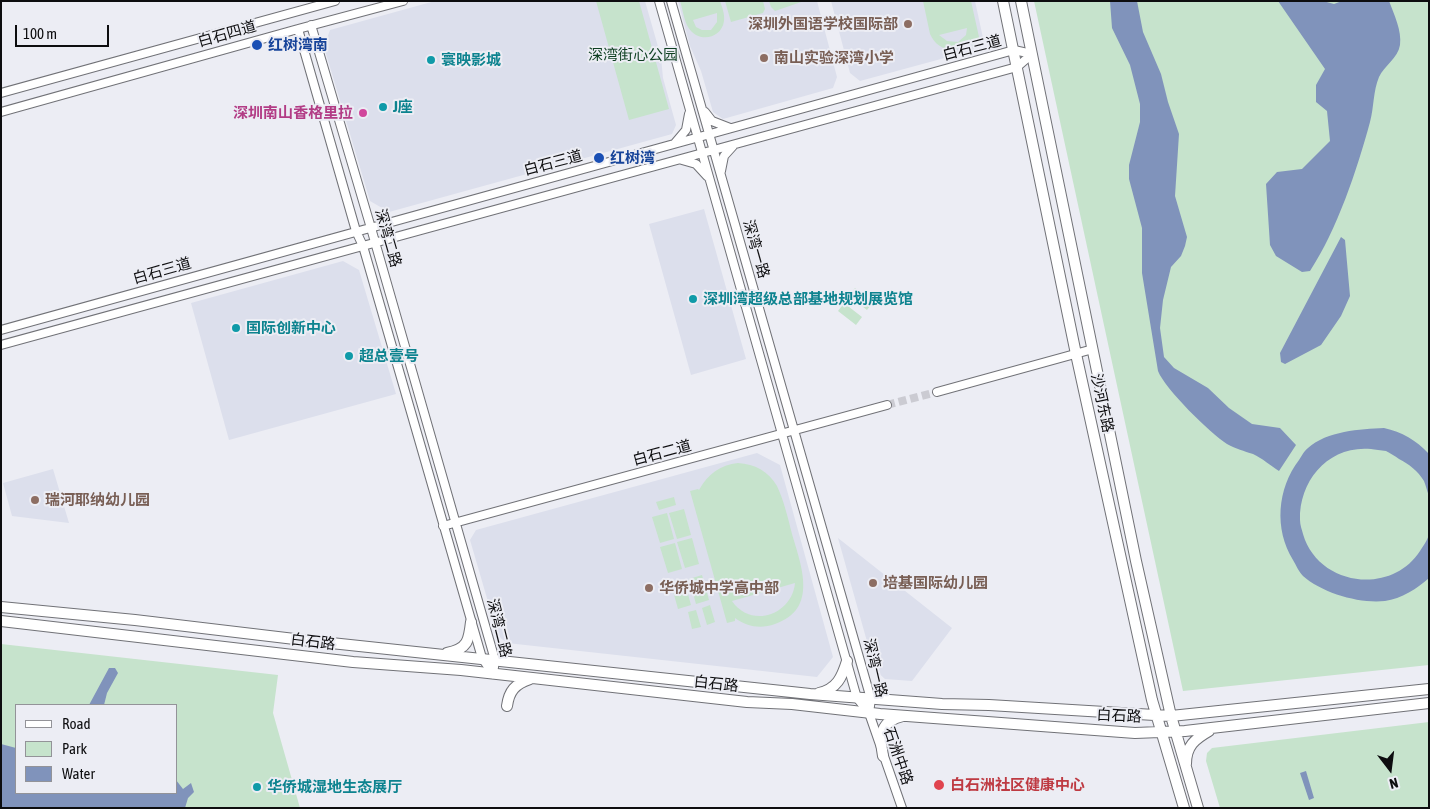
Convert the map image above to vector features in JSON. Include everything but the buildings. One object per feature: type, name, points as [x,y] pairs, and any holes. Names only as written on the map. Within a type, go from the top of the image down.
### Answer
[{"type":"main road","name":"沙河东路","points":[[1004,1],[1076,354],[1156,716],[1184,808]]},
{"type":"main road","name":"沙河东路","points":[[1021,1],[1134,553],[1175,732],[1198,808]]},
{"type":"main road","name":"白石路","points":[[1,607],[810,694],[1156,716],[1171,716],[1429,688]]},
{"type":"main road","name":"白石路","points":[[1,621],[353,662],[461,670],[737,701],[1134,733],[1219,728],[1429,703]]},
{"type":"main road","points":[[440,654],[459,650],[465,645],[469,636],[471,622]]},
{"type":"main road","points":[[810,694],[824,692],[835,686],[841,679],[847,661]]},
{"type":"main road","points":[[507,706],[508,696],[513,687],[532,678]]},
{"type":"main road","points":[[883,756],[881,737],[885,726],[898,717],[909,716]]},
{"type":"main road","points":[[1187,772],[1187,755],[1191,743],[1203,734],[1219,728]]},
{"type":"street","name":"白石四道","points":[[1,93],[335,1]]},
{"type":"street","name":"白石四道","points":[[1,112],[403,1]]},
{"type":"street","name":"深湾一路","points":[[659,1],[857,698],[869,713]]},
{"type":"street","name":"深湾一路","points":[[671,1],[871,699],[869,713]]},
{"type":"street","name":"深湾二路","points":[[311,26],[376,243],[495,660],[493,674]]},
{"type":"street","name":"深湾二路","points":[[298,29],[356,231],[363,246],[471,622],[482,658],[493,674]]},
{"type":"street","name":"白石三道","points":[[1,330],[1014,50],[1032,54]]},
{"type":"street","name":"白石三道","points":[[1,346],[1017,67],[1032,54]]},
{"type":"street","points":[[674,144],[686,130],[689,107]]},
{"type":"street","points":[[701,107],[712,121],[732,128]]},
{"type":"street","points":[[721,176],[724,156],[737,144]]},
{"type":"street","points":[[680,160],[696,164],[710,180]]},
{"type":"street","points":[[937,392],[1093,349]]},
{"type":"street","name":"白石二道","points":[[444,526],[887,405]]},
{"type":"street","name":"石洲中路","points":[[869,713],[902,808]]},
{"type":"shaded area","points":[[435,1],[645,1],[661,57],[663,78],[676,125],[672,134],[389,212],[370,201],[324,47],[330,30]]},
{"type":"shaded area","name":"南山实验深湾小学","points":[[678,1],[817,1],[837,77],[833,88],[723,119],[713,112],[701,71],[690,46]]},
{"type":"shaded area","name":"深圳外国语学校国际部","points":[[831,1],[975,1],[985,47],[860,81],[850,73]]},
{"type":"shaded area","name":"深圳湾超级总部基地规划展览馆","points":[[704,209],[746,359],[691,375],[649,224]]},
{"type":"shaded area","points":[[343,261],[359,270],[396,394],[229,440],[191,303]]},
{"type":"shaded area","name":"华侨城中学高中部","points":[[757,453],[780,465],[833,657],[817,677],[507,643],[498,636],[470,540],[476,530]]},
{"type":"shaded area","name":"瑞河耶纳幼儿园","points":[[53,469],[69,523],[12,516],[3,483]]},
{"type":"shaded area","name":"培基国际幼儿园","points":[[838,538],[952,628],[912,681],[885,679],[875,670]]},
{"type":"green space","name":"深湾街心公园","points":[[596,1],[639,1],[669,109],[629,120]]},
{"type":"green space","points":[[680,1],[720,1],[724,21],[720,31],[706,37],[695,35],[687,25]],"holes":[[[717,13],[717,22],[711,30],[702,30],[696,27],[693,20]]]},
{"type":"green space","points":[[725,1],[763,1],[765,9],[763,13],[731,22]]},
{"type":"green space","points":[[769,1],[804,1],[775,11]]},
{"type":"green space","points":[[923,1],[971,1],[981,46],[973,48],[971,41],[960,48],[943,48],[933,40]],"holes":[[[967,28],[966,35],[958,42],[947,41],[939,35]]]},
{"type":"green space","points":[[1034,1],[1429,1],[1429,665],[1183,691]]},
{"type":"green space","points":[[855,288],[873,302],[867,310],[849,296]]},
{"type":"green space","points":[[844,303],[862,317],[856,325],[838,311]]},
{"type":"green space","points":[[732,464],[744,464],[761,469],[777,486],[784,504],[799,559],[802,572],[802,597],[797,608],[789,617],[770,626],[759,627],[749,625],[735,618],[735,621],[727,623],[690,491],[699,490],[706,479],[715,471]],"holes":[[[795,583],[787,603],[779,610],[759,616],[740,610],[732,601]]]},
{"type":"green space","points":[[674,497],[676,505],[659,510],[656,502]]},
{"type":"green space","points":[[684,509],[691,535],[677,539],[669,513]]},
{"type":"green space","points":[[667,513],[674,539],[660,543],[652,517]]},
{"type":"green space","points":[[692,538],[699,564],[685,568],[677,542]]},
{"type":"green space","points":[[675,543],[682,569],[668,573],[660,547]]},
{"type":"green space","points":[[702,575],[709,600],[696,604],[689,579]]},
{"type":"green space","points":[[684,580],[691,605],[678,609],[671,584]]},
{"type":"green space","points":[[710,605],[715,622],[707,625],[702,608]]},
{"type":"green space","points":[[696,610],[701,627],[692,629],[688,612]]},
{"type":"green space","points":[[1,644],[278,675],[273,713],[300,808],[1,808]]},
{"type":"green space","points":[[1429,722],[1429,808],[1220,808],[1206,761],[1207,753],[1212,748]]},
{"type":"water","points":[[1110,1],[1137,1],[1143,32],[1161,74],[1179,134],[1175,196],[1187,237],[1181,256],[1171,267],[1163,300],[1160,328],[1164,357],[1174,368],[1208,388],[1229,408],[1252,424],[1280,428],[1296,445],[1279,471],[1256,456],[1230,446],[1219,438],[1178,399],[1158,371],[1142,273],[1142,228],[1129,179],[1129,165],[1140,122],[1140,104],[1130,65],[1112,28]]},
{"type":"water","points":[[1278,1],[1323,1],[1334,4],[1342,1],[1389,1],[1400,34],[1399,50],[1381,73],[1377,82],[1365,141],[1337,218],[1320,255],[1310,271],[1302,272],[1276,256],[1270,245],[1266,184],[1277,172],[1302,169],[1330,141],[1327,111],[1316,102],[1316,85],[1325,69]]},
{"type":"water","points":[[1341,237],[1345,240],[1350,296],[1341,316],[1321,345],[1285,364],[1281,362],[1280,353]]},
{"type":"water","points":[[1384,428],[1408,437],[1429,454],[1429,496],[1422,477],[1406,463],[1386,451],[1356,449],[1330,459],[1319,468],[1305,491],[1301,505],[1301,526],[1311,552],[1324,565],[1339,574],[1356,579],[1374,579],[1392,575],[1407,565],[1420,551],[1429,535],[1429,578],[1397,598],[1385,601],[1364,601],[1320,588],[1303,576],[1287,548],[1283,535],[1281,522],[1282,496],[1292,471],[1304,452],[1316,442],[1334,434],[1354,430]]},
{"type":"water","points":[[109,668],[115,668],[118,673],[107,693],[104,704],[90,704]]},
{"type":"water","points":[[1,744],[15,748],[15,794],[178,794],[178,783],[183,789],[191,783],[194,792],[188,798],[185,808],[1,808]]},
{"type":"water","points":[[1306,771],[1314,798],[1309,800],[1300,773]]},
{"type":"tunnel","points":[[887,405],[937,392]]},
{"type":"place","name":"深圳外国语学校国际部","points":[[908,24]]},
{"type":"place","name":"红树湾南","points":[[257,45]]},
{"type":"place","name":"南山实验深湾小学","points":[[764,58]]},
{"type":"place","name":"寰映影城","points":[[431,60]]},
{"type":"place","name":"J座","points":[[383,107]]},
{"type":"place","name":"深圳南山香格里拉","points":[[363,113]]},
{"type":"place","name":"红树湾","points":[[599,158]]},
{"type":"place","name":"深圳湾超级总部基地规划展览馆","points":[[693,299]]},
{"type":"place","name":"国际创新中心","points":[[236,328]]},
{"type":"place","name":"超总壹号","points":[[349,356]]},
{"type":"place","name":"瑞河耶纳幼儿园","points":[[35,500]]},
{"type":"place","name":"培基国际幼儿园","points":[[873,583]]},
{"type":"place","name":"华侨城中学高中部","points":[[649,588]]},
{"type":"place","name":"白石洲社区健康中心","points":[[939,785]]},
{"type":"place","name":"华侨城湿地生态展厅","points":[[257,787]]}]
